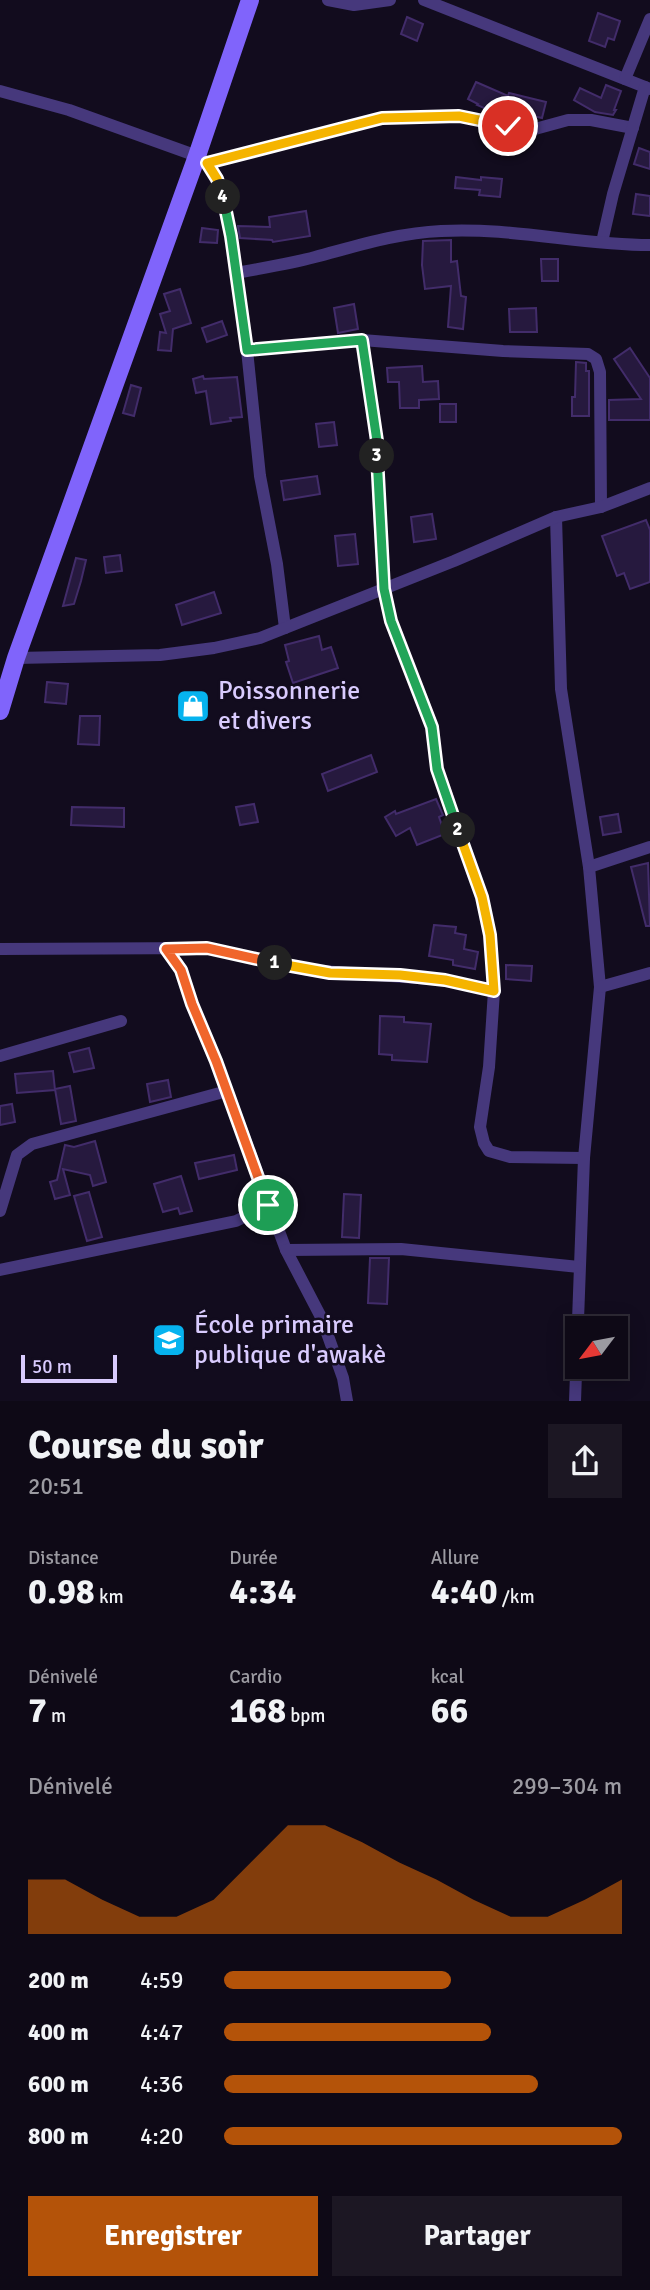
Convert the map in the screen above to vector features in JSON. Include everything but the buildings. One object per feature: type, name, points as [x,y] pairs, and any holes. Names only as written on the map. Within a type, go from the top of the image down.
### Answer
[{"type":"street","points":[[0,711],[8,659],[202,159],[250,0]]},
{"type":"street","points":[[328,0],[355,5],[390,0]]},
{"type":"street","points":[[424,0],[647,88],[633,128],[602,242]]},
{"type":"street","points":[[625,79],[650,19]]},
{"type":"street","points":[[0,91],[69,110],[202,159],[217,179],[223,197],[236,273],[260,476],[277,564],[285,628]]},
{"type":"street","points":[[202,159],[382,118],[459,116],[535,129],[568,120],[590,120],[633,128]]},
{"type":"street","points":[[236,273],[414,233],[481,230],[650,245]]},
{"type":"street","points":[[247,350],[362,340],[503,351],[588,354],[596,359],[600,372],[601,507]]},
{"type":"street","points":[[362,340],[377,441],[384,589],[400,649],[432,727],[437,769],[482,897],[490,935],[494,991],[489,1066],[480,1127],[484,1143],[489,1151],[510,1157],[584,1158]]},
{"type":"street","points":[[8,659],[160,655],[214,648],[260,638],[556,517],[601,507],[650,488]]},
{"type":"street","points":[[556,517],[561,690],[589,867],[600,987],[584,1158],[575,1401]]},
{"type":"street","points":[[589,867],[650,847]]},
{"type":"street","points":[[0,949],[207,948],[308,970],[445,980],[494,991]]},
{"type":"street","points":[[166,949],[181,970],[286,1250],[322,1319],[343,1378],[347,1401]]},
{"type":"street","points":[[600,987],[650,973]]},
{"type":"street","points":[[0,1056],[121,1021]]},
{"type":"street","points":[[0,1211],[17,1155],[32,1144],[226,1091]]},
{"type":"street","points":[[0,1270],[236,1221],[268,1205]]},
{"type":"street","points":[[286,1250],[401,1249],[579,1267]]},
{"type":"place","name":"Poissonnerie et divers","points":[[193,706]]},
{"type":"place","name":"École primaire publique d'awakè","points":[[169,1340]]},
{"type":"route","points":[[268,1205],[181,970],[166,949],[207,948],[308,970],[445,980],[494,991],[490,935],[482,897],[437,769],[432,727],[400,649],[384,589],[377,441],[362,340],[247,350],[223,197],[217,179],[207,163],[382,118],[459,116],[508,126]]}]
